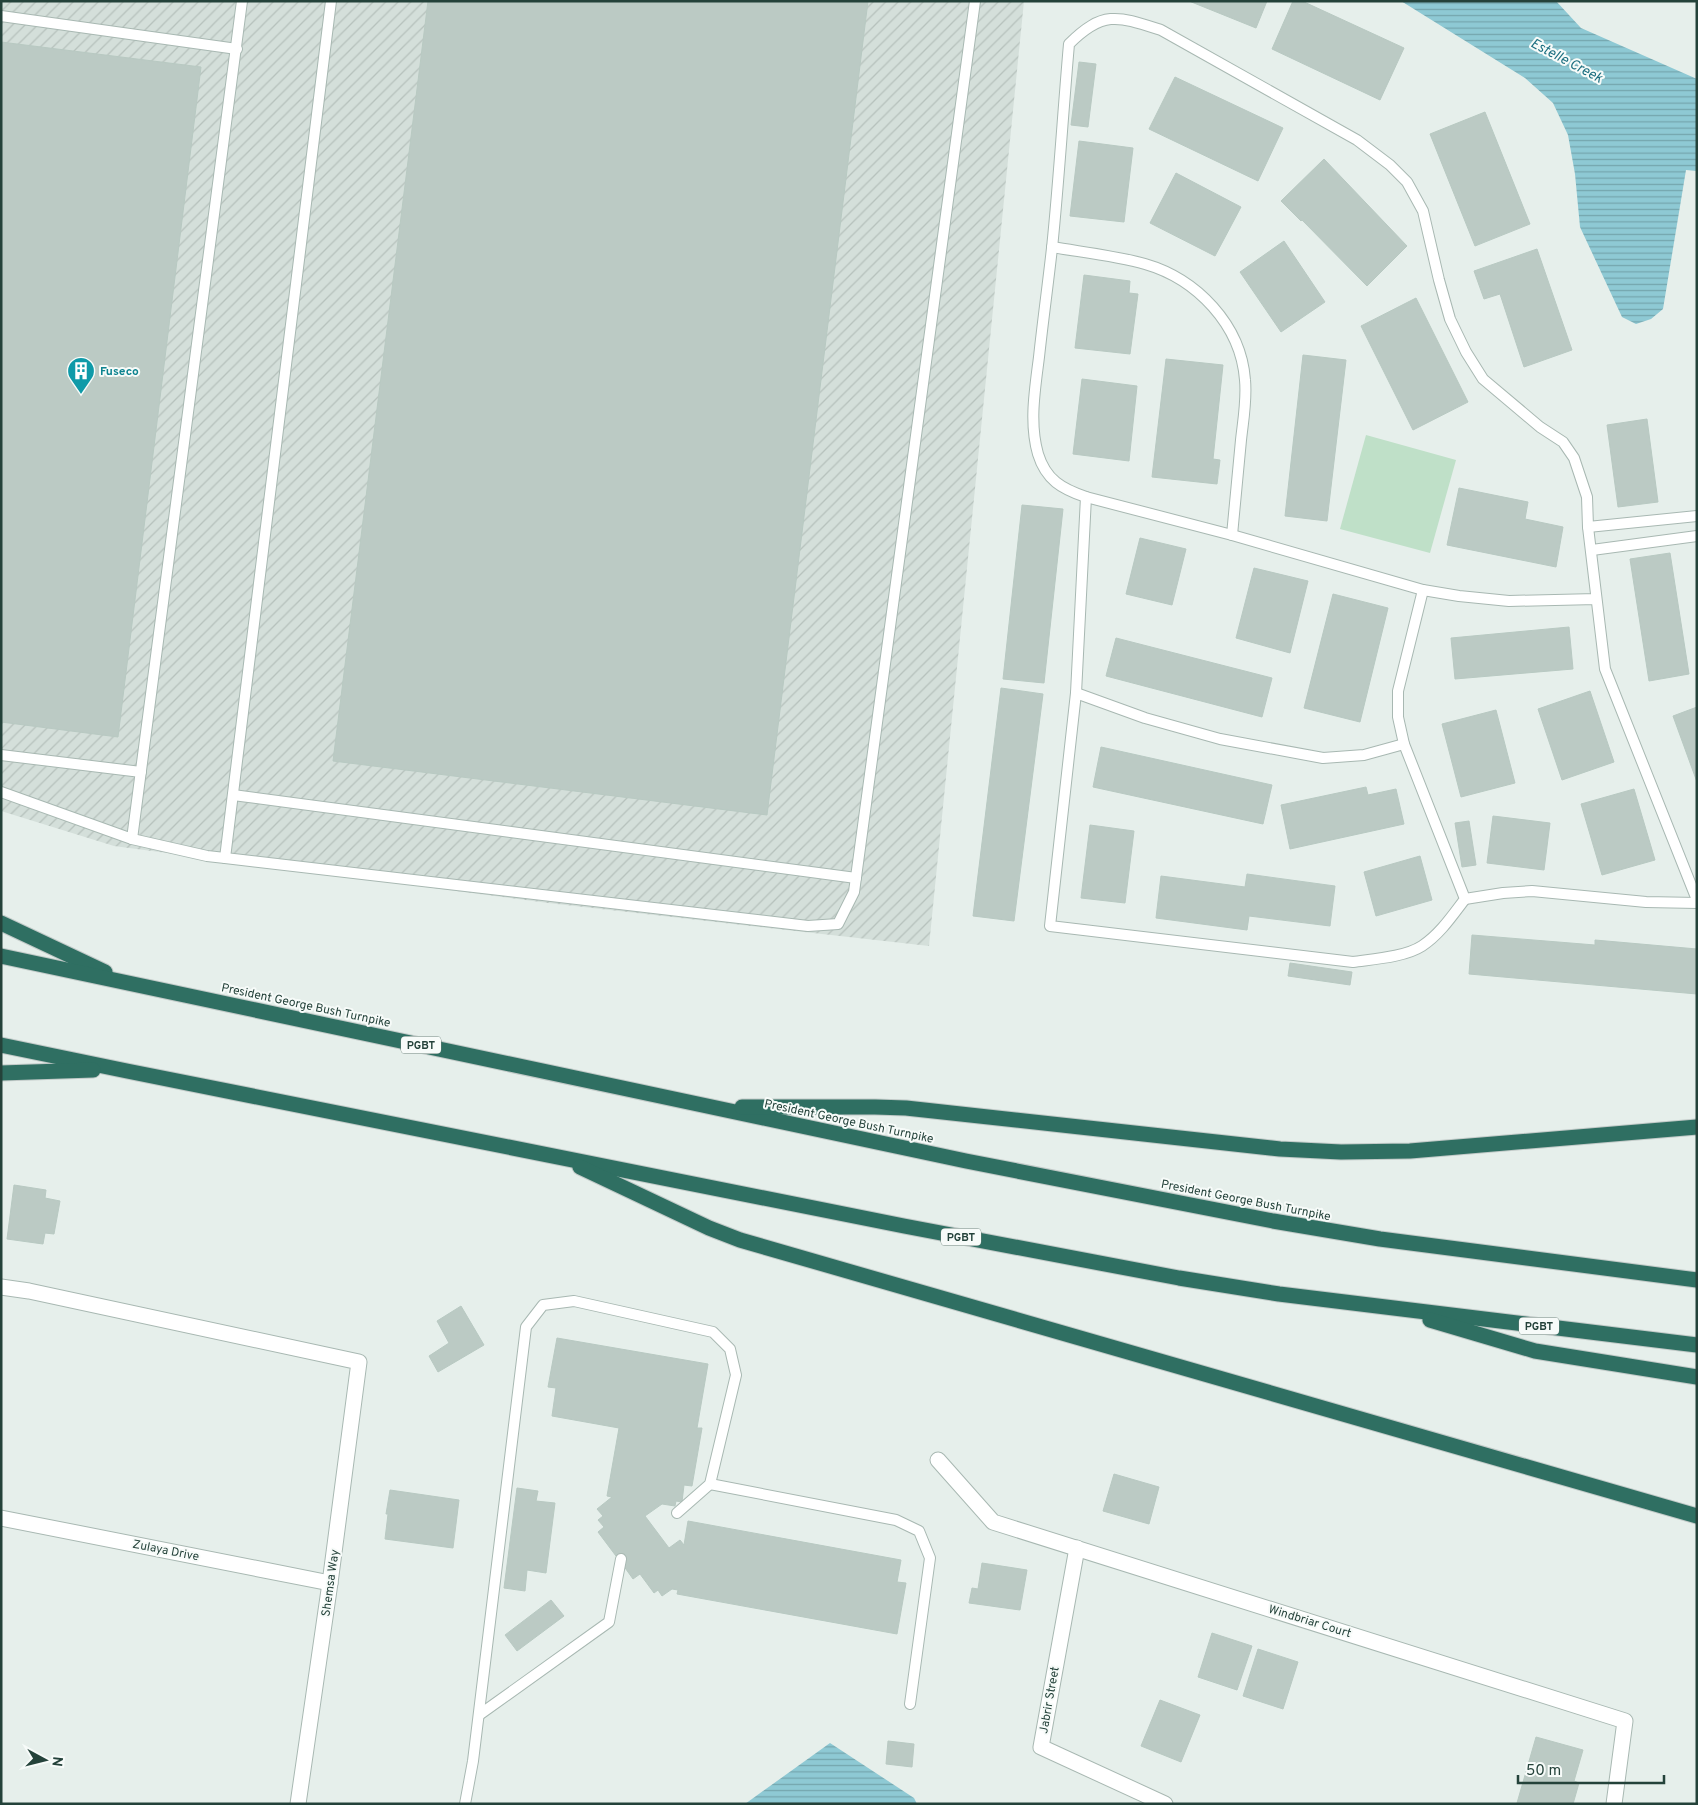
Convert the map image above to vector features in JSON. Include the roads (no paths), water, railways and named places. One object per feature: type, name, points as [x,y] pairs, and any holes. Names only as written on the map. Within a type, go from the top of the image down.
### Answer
[{"type":"highway","points":[[1,924],[113,976],[139,985]]},
{"type":"highway","name":"President George Bush Turnpike","points":[[1,956],[966,1161],[1273,1222],[1417,1244],[1697,1280]]},
{"type":"highway","name":"PGBT","points":[[1,1044],[127,1071],[904,1226],[1179,1278],[1279,1294],[1697,1345]]},
{"type":"highway","points":[[1,1073],[127,1071]]},
{"type":"highway","points":[[703,1105],[735,1107],[906,1108],[1280,1149],[1340,1152],[1410,1151],[1697,1127]]},
{"type":"highway","points":[[543,1154],[580,1167],[709,1228],[740,1240],[1697,1516]]},
{"type":"highway","points":[[1381,1307],[1535,1351],[1697,1378]]},
{"type":"street","name":"Shemsa Way","points":[[1,1287],[39,1293],[359,1362],[298,1804]]},
{"type":"street","name":"Windbriar Court","points":[[938,1460],[993,1522],[1625,1721],[1614,1804]]},
{"type":"street","name":"Zulaya Drive","points":[[1,1518],[330,1583]]},
{"type":"street","name":"Jabrir Street","points":[[1077,1548],[1041,1747],[1165,1804]]},
{"type":"lane","points":[[132,840],[242,1]]},
{"type":"lane","points":[[225,858],[331,1]]},
{"type":"lane","points":[[1,792],[132,840],[207,856],[808,926],[838,924],[854,892],[974,1]]},
{"type":"lane","points":[[1,16],[237,49]]},
{"type":"lane","points":[[1086,497],[1076,693],[1050,926],[1354,962],[1391,957],[1421,947],[1442,928],[1465,899],[1532,891],[1646,902],[1697,902],[1605,669],[1588,527],[1587,497],[1574,458],[1563,442],[1540,427],[1484,379],[1466,352],[1450,319],[1438,280],[1423,211],[1407,182],[1390,165],[1357,140],[1160,30],[1129,19],[1103,19],[1084,29],[1069,44],[1052,247],[1034,405],[1034,438],[1038,455],[1045,471],[1056,483],[1067,490],[1086,497],[1232,534],[1423,590],[1458,596],[1509,601],[1596,599]]},
{"type":"lane","points":[[1052,247],[1145,264],[1164,272],[1197,291],[1212,305],[1223,320],[1241,358],[1245,380],[1245,405],[1232,534]]},
{"type":"lane","points":[[1588,527],[1697,516]]},
{"type":"lane","points":[[1592,550],[1697,536]]},
{"type":"lane","points":[[1423,590],[1398,691],[1398,717],[1404,744],[1465,899]]},
{"type":"lane","points":[[1076,693],[1145,718],[1211,736],[1323,758],[1364,755],[1404,744]]},
{"type":"lane","points":[[1,755],[141,772]]},
{"type":"lane","points":[[234,795],[856,878]]},
{"type":"lane","points":[[465,1804],[479,1715],[526,1327],[543,1305],[574,1301],[713,1332],[730,1349],[736,1375],[710,1484],[676,1513]]},
{"type":"lane","points":[[710,1484],[896,1520],[919,1531],[930,1558],[910,1704]]},
{"type":"lane","points":[[479,1715],[609,1622],[621,1559]]},
{"type":"water","name":"Estelle Creek","points":[[1401,1],[1556,1],[1581,28],[1697,79],[1697,171],[1686,170],[1663,309],[1651,319],[1636,324],[1622,317],[1580,227],[1575,174],[1568,135],[1553,103],[1525,78]]},
{"type":"water","points":[[830,1743],[914,1798],[917,1804],[745,1804]]},
{"type":"place","name":"Fuseco","points":[[81,395]]}]
